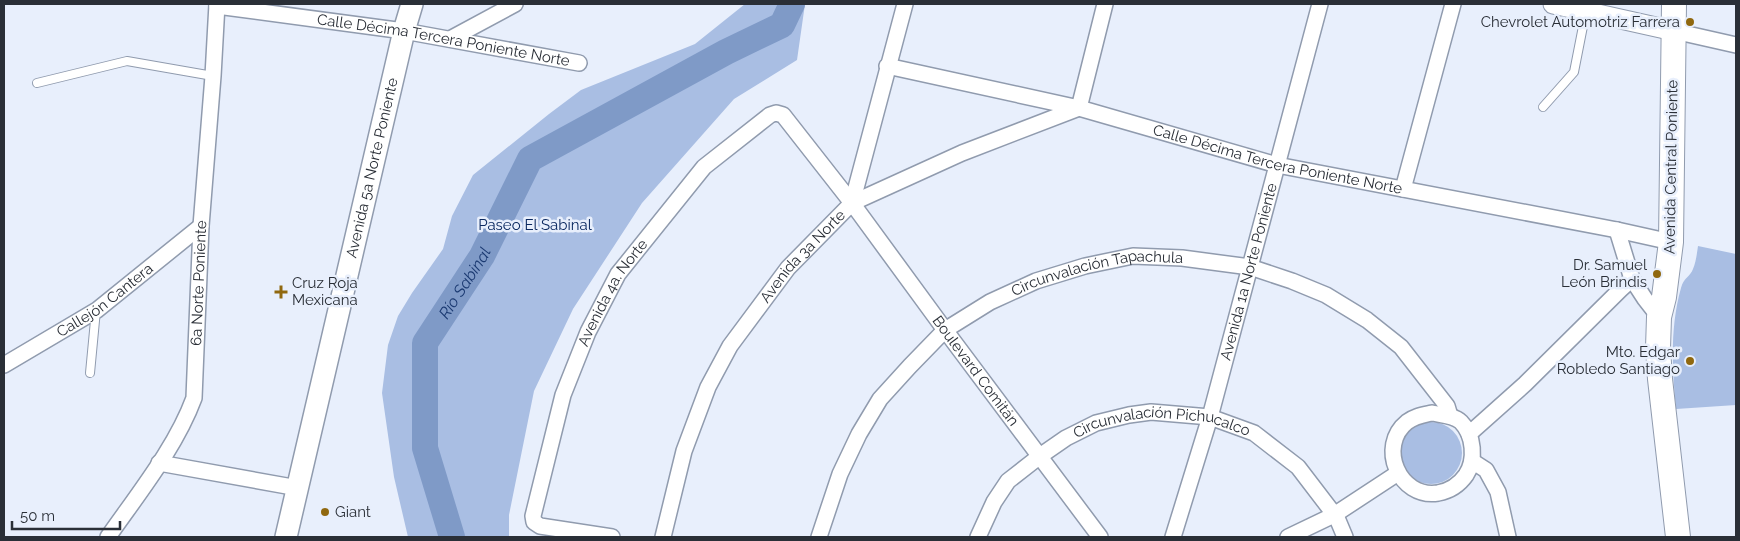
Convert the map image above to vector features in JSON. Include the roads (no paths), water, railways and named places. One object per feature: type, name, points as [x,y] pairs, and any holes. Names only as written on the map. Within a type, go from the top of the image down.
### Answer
[{"type":"main road","name":"Avenida 5a Norte Poniente","points":[[286,537],[404,31],[412,4]]},
{"type":"main road","name":"Avenida Central Poniente","points":[[1674,4],[1671,242],[1664,297],[1659,317],[1658,348],[1678,537]]},
{"type":"street","points":[[450,40],[515,4]]},
{"type":"street","points":[[852,203],[905,4]]},
{"type":"street","points":[[1079,108],[1105,4]]},
{"type":"street","name":"Avenida 1a Norte Poniente","points":[[1173,537],[1210,417],[1320,4]]},
{"type":"street","points":[[1404,189],[1453,4]]},
{"type":"street","points":[[1552,4],[1736,45]]},
{"type":"street","name":"Calle Décima Tercera Poniente Norte","points":[[217,5],[404,31],[579,64]]},
{"type":"street","name":"6a Norte Poniente","points":[[108,537],[159,463],[188,416],[194,398],[201,226],[217,5]]},
{"type":"street","name":"Calle Décima Tercera Poniente Norte","points":[[887,66],[1079,108],[1277,164],[1671,242]]},
{"type":"street","name":"Avenida 3a Norte","points":[[662,537],[684,451],[708,386],[730,346],[788,268],[852,203],[962,153],[1079,108]]},
{"type":"street","name":"Boulevard Comitán","points":[[776,113],[783,115],[852,203],[1100,537]]},
{"type":"street","name":"Avenida 4a. Norte","points":[[612,537],[540,526],[534,522],[533,516],[563,395],[588,332],[618,274],[704,167],[770,115],[776,113]]},
{"type":"street","name":"Callejón Cantera","points":[[4,365],[96,310],[201,226]]},
{"type":"street","points":[[1617,230],[1632,280],[1659,317]]},
{"type":"street","name":"Circunvalación Tapachula","points":[[819,537],[840,474],[859,434],[880,398],[945,330],[990,302],[1036,281],[1085,266],[1133,256],[1182,258],[1250,267],[1326,295],[1368,320],[1401,347],[1446,406],[1450,416]]},
{"type":"street","points":[[1469,434],[1525,384],[1632,280]]},
{"type":"street","name":"Circunvalación Pichucalco","points":[[978,537],[994,502],[1008,481],[1040,456],[1066,438],[1096,423],[1129,414],[1151,412],[1210,417],[1254,433],[1298,468],[1334,515],[1344,537]]},
{"type":"street","points":[[1432,413],[1450,416],[1460,421],[1469,434],[1472,461],[1466,474],[1458,484],[1445,491],[1432,494],[1418,491],[1407,484],[1398,473],[1393,460],[1393,446],[1398,433],[1407,423],[1418,416],[1432,413]]},
{"type":"street","points":[[1472,461],[1486,470],[1498,492],[1508,537]]},
{"type":"street","points":[[159,463],[298,488]]},
{"type":"street","points":[[1288,537],[1334,515],[1398,473]]},
{"type":"lane","points":[[1543,107],[1574,72],[1586,11]]},
{"type":"lane","points":[[36,83],[127,61],[213,76]]},
{"type":"lane","points":[[90,373],[96,310]]},
{"type":"waterway","name":"Río Sabinal","points":[[452,537],[425,448],[425,343],[482,256],[530,159],[726,52],[782,25],[792,4]]},
{"type":"place","name":"Chevrolet Automotriz Farrera","points":[[1690,22]]},
{"type":"place","name":"Dr. Samuel León Brindis","points":[[1657,274]]},
{"type":"place","name":"Cruz Roja Mexicana","points":[[281,292]]},
{"type":"place","name":"Mto. Edgar Robledo Santiago","points":[[1690,361]]},
{"type":"place","name":"Giant","points":[[325,512]]},
{"type":"park label","name":"Paseo El Sabinal","points":[[535,225]]}]
